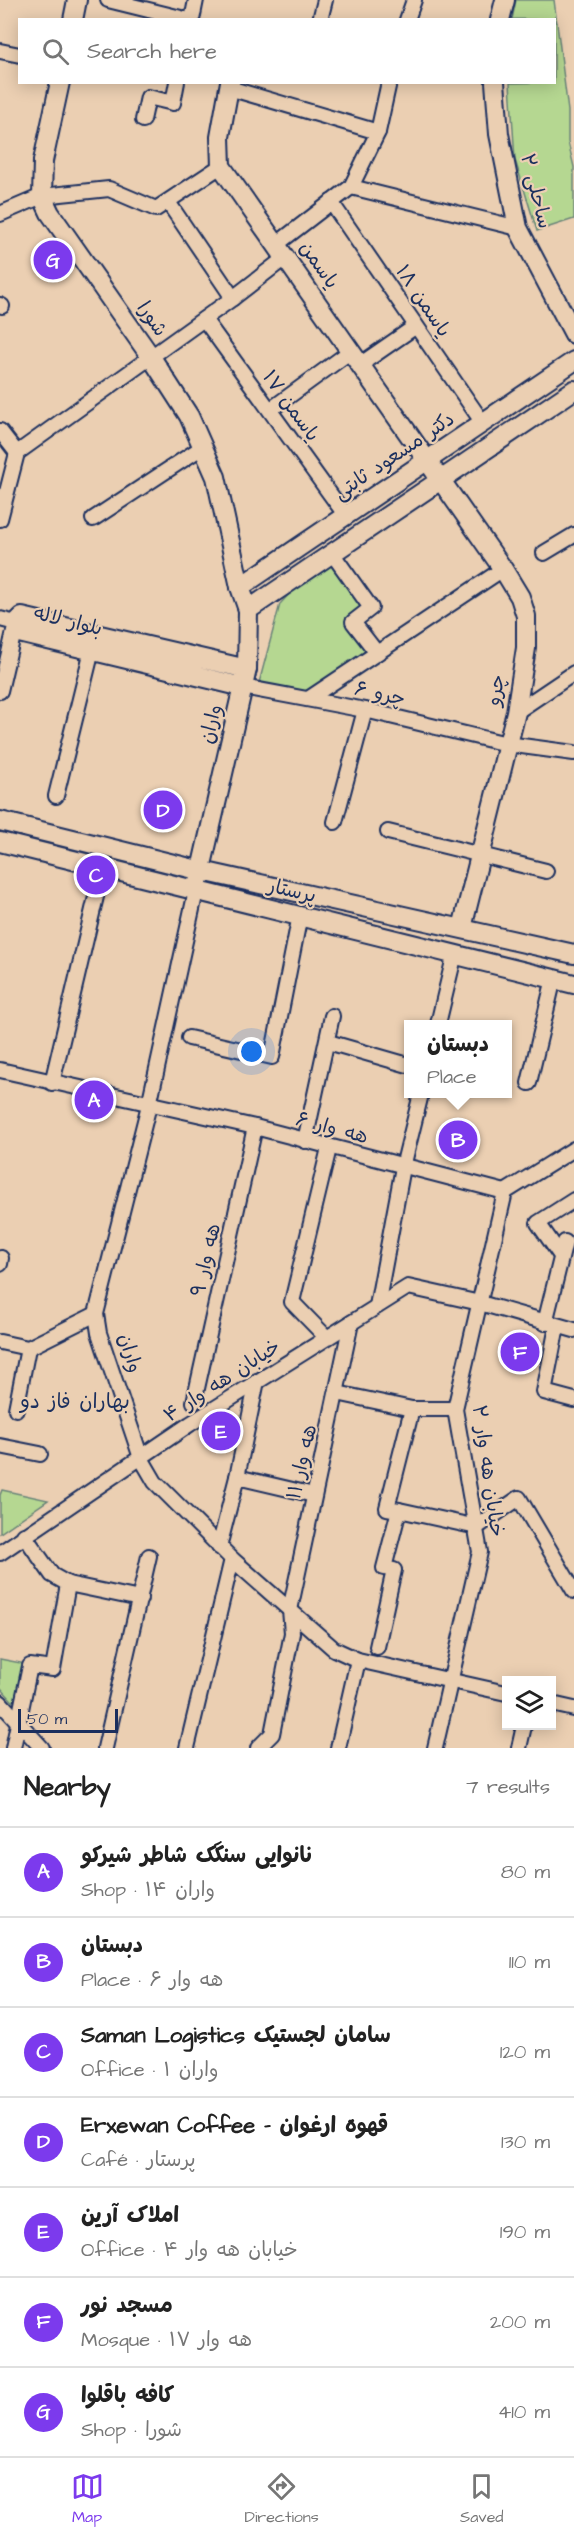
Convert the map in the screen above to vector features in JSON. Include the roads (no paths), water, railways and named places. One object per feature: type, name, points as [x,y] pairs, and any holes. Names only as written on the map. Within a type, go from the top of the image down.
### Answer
[{"type":"street","points":[[73,18],[77,0]]},
{"type":"street","points":[[108,0],[182,18]]},
{"type":"street","points":[[191,18],[196,0]]},
{"type":"street","points":[[320,18],[325,0]]},
{"type":"street","points":[[408,18],[414,0]]},
{"type":"street","points":[[501,18],[505,0]]},
{"type":"street","points":[[0,51],[18,55]]},
{"type":"street","points":[[42,196],[43,161],[60,84]]},
{"type":"street","points":[[143,120],[148,97],[173,103],[177,84]]},
{"type":"street","points":[[0,519],[17,453],[233,298],[331,202],[351,187],[378,132],[389,84]]},
{"type":"street","name":"ساحلی ۲","points":[[495,84],[500,134],[518,228],[574,334]]},
{"type":"street","points":[[0,214],[42,196],[109,189],[156,209],[221,166],[220,137],[230,85],[378,132]]},
{"type":"street","name":"یاسمن","points":[[221,166],[282,250],[440,480]]},
{"type":"street","points":[[351,187],[518,228]]},
{"type":"street","name":"شورا","points":[[42,196],[50,213],[151,357],[189,416],[216,477],[240,587]]},
{"type":"street","points":[[168,202],[233,298]]},
{"type":"street","name":"یاسمن ۱۸","points":[[331,202],[483,423]]},
{"type":"street","name":"یاسمن ۱۷","points":[[204,319],[346,516]]},
{"type":"street","points":[[270,410],[356,358],[416,326]]},
{"type":"street","name":"دکتر مسعود ثابتی","points":[[240,587],[574,362]]},
{"type":"street","points":[[248,610],[574,390]]},
{"type":"street","points":[[0,431],[17,453]]},
{"type":"street","points":[[93,519],[204,446]]},
{"type":"street","name":"چرو","points":[[440,480],[503,569],[520,597],[526,616],[526,648],[516,712],[462,928]]},
{"type":"street","points":[[544,553],[574,535]]},
{"type":"street","points":[[332,553],[371,608],[353,622],[377,652]]},
{"type":"street","points":[[308,699],[503,569]]},
{"type":"street","name":"واران","points":[[201,871],[245,678],[248,610],[240,587]]},
{"type":"street","name":"بلوار لاله","points":[[22,616],[245,678],[92,650],[19,633],[8,621],[22,616]]},
{"type":"street","points":[[0,691],[8,621]]},
{"type":"street","points":[[56,796],[92,650]]},
{"type":"street","points":[[516,712],[574,674]]},
{"type":"street","name":"چرو ۶","points":[[245,678],[308,699],[365,710],[507,744],[574,753]]},
{"type":"street","points":[[335,822],[365,710]]},
{"type":"street","name":"پرستار","points":[[0,820],[201,871],[574,954]]},
{"type":"street","points":[[388,832],[546,871]]},
{"type":"street","name":"پرستار","points":[[0,842],[574,984]]},
{"type":"street","points":[[52,1083],[103,867]]},
{"type":"street","points":[[196,891],[201,871]]},
{"type":"street","name":"واران","points":[[196,891],[149,1105],[96,1314],[99,1334],[141,1458],[155,1482],[231,1559],[334,1649],[358,1660],[502,1693]]},
{"type":"street","points":[[189,1038],[272,1058],[300,915]]},
{"type":"street","points":[[439,1020],[455,953]]},
{"type":"street","points":[[530,1083],[554,978]]},
{"type":"street","points":[[305,1141],[332,1016]]},
{"type":"street","points":[[328,1042],[404,1064]]},
{"type":"street","name":"هه وار ۶","points":[[0,1070],[255,1127],[505,1192]]},
{"type":"street","points":[[377,1306],[403,1167],[420,1098]]},
{"type":"street","name":"هه وار ۹","points":[[194,1402],[255,1127]]},
{"type":"street","points":[[326,1337],[292,1302],[329,1148]]},
{"type":"street","points":[[505,1192],[574,1149]]},
{"type":"street","name":"خیابان هه وار ۲","points":[[435,1748],[480,1552],[455,1409],[505,1192]]},
{"type":"street","points":[[561,1256],[538,1223],[574,1200]]},
{"type":"street","points":[[565,1242],[551,1324],[544,1392],[574,1400]]},
{"type":"street","name":"خیابان هه وار ۴","points":[[0,1553],[190,1424],[408,1287],[480,1303],[574,1330]]},
{"type":"street","points":[[0,1342],[28,1347],[96,1314]]},
{"type":"street","name":"هه وار ۱۱","points":[[258,1748],[272,1734],[292,1633],[290,1610],[351,1323]]},
{"type":"street","points":[[16,1409],[28,1347]]},
{"type":"street","points":[[219,1547],[237,1477],[257,1381]]},
{"type":"street","points":[[337,1393],[412,1409],[455,1409]]},
{"type":"street","points":[[412,1409],[387,1508],[477,1527],[519,1498],[574,1591]]},
{"type":"street","points":[[0,1446],[40,1454]]},
{"type":"street","points":[[237,1477],[314,1495]]},
{"type":"street","points":[[377,1647],[394,1570],[384,1568],[399,1510]]},
{"type":"street","points":[[24,1535],[51,1575],[68,1584],[140,1599]]},
{"type":"street","points":[[105,1748],[149,1556]]},
{"type":"street","points":[[187,1748],[231,1559]]},
{"type":"street","points":[[13,1748],[30,1666],[52,1669],[68,1584]]},
{"type":"street","points":[[338,1748],[358,1660]]},
{"type":"street","points":[[0,1702],[42,1748]]},
{"type":"street","points":[[556,1705],[574,1709]]},
{"type":"street","points":[[519,1748],[523,1730]]},
{"type":"place","name":"کافه باقلوا","points":[[53,260]]},
{"type":"place","name":"Erxewan Coffee - قهوه ارغوان","points":[[163,810]]},
{"type":"place","name":"Saman Logistics سامان لجستیک","points":[[96,875]]},
{"type":"place","name":"نانوایی سنگک شاطر شیرکو","points":[[94,1100]]},
{"type":"place","name":"دبستان","points":[[458,1140]]},
{"type":"place","name":"مسجد نور","points":[[520,1352]]},
{"type":"place","name":"املاک آرین","points":[[221,1431]]},
{"type":"district","name":"بهاران فاز دو","points":[[75,1401]]}]
